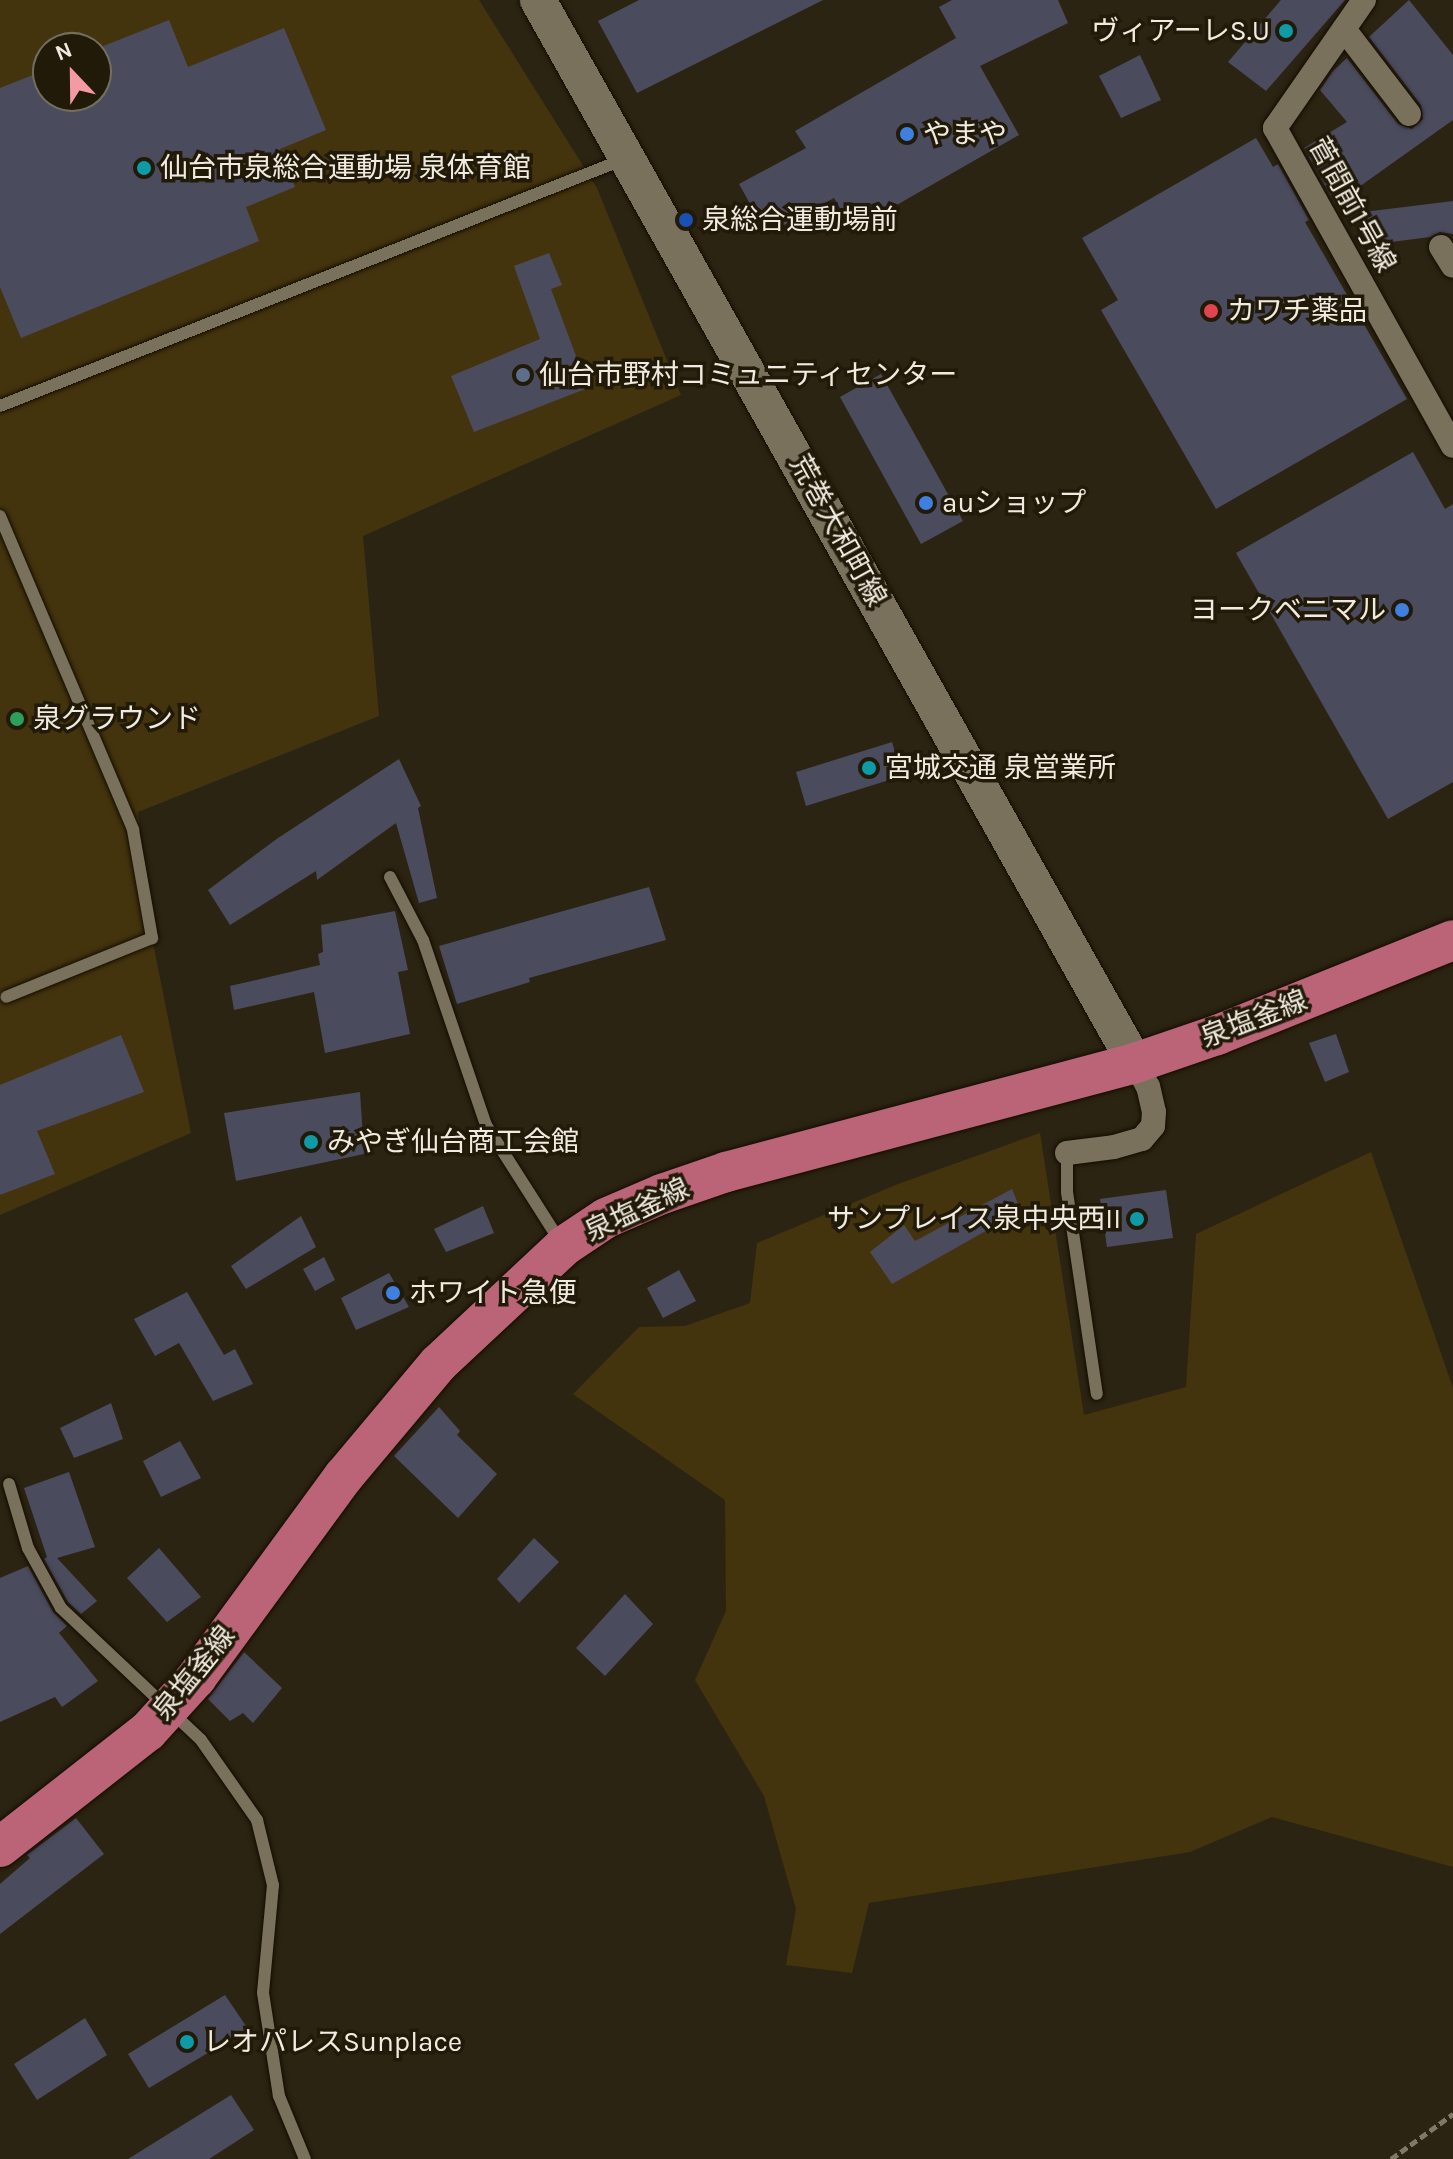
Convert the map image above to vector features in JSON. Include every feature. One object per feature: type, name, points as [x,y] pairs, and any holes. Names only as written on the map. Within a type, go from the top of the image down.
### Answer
[{"type":"main road","name":"泉塩釜線","points":[[0,1847],[148,1731],[196,1678],[344,1476],[438,1364],[564,1246],[606,1218],[726,1172],[1135,1063],[1217,1035],[1453,940]]},
{"type":"street","name":"荒巻大和町線","points":[[538,0],[834,521],[1135,1063]]},
{"type":"street","name":"菅間前1号線","points":[[1364,0],[1275,128],[1453,446]]},
{"type":"street","points":[[1344,29],[1409,114]]},
{"type":"street","points":[[1067,1153],[1114,1147],[1142,1139],[1153,1126],[1154,1112],[1148,1087],[1135,1063]]},
{"type":"lane","points":[[0,406],[626,158]]},
{"type":"lane","points":[[0,516],[133,830],[152,938],[6,997]]},
{"type":"lane","points":[[390,877],[423,940],[486,1125],[564,1246]]},
{"type":"lane","points":[[1067,1153],[1067,1192],[1097,1394]]},
{"type":"lane","points":[[9,1484],[28,1548],[61,1608],[201,1740],[257,1820],[273,1885],[263,1993],[279,2096],[305,2159]]},
{"type":"path","points":[[1391,2159],[1453,2114]]},
{"type":"shaded area","points":[[0,0],[479,0],[597,188],[681,395],[363,536],[379,716],[138,812],[150,928],[191,1133],[0,1215]]},
{"type":"shaded area","points":[[1040,1133],[1084,1415],[1186,1387],[1196,1234],[1371,1152],[1453,1388],[1453,1867],[1272,1817],[1190,1852],[869,1903],[852,1973],[786,1965],[796,1909],[764,1796],[695,1680],[726,1611],[725,1500],[573,1394],[639,1327],[685,1326],[750,1303],[757,1243],[898,1184]]},
{"type":"building","points":[[639,0],[823,0],[637,93],[598,21]]},
{"type":"building","points":[[952,0],[1058,0],[1068,23],[980,66],[1019,135],[853,230],[834,198],[767,234],[739,184],[806,148],[795,131],[956,38],[939,7]]},
{"type":"building","name":"ヴィアーレS.U","points":[[1281,0],[1345,0],[1266,91],[1228,62]]},
{"type":"building","points":[[1409,0],[1453,55],[1453,120],[1335,204],[1304,148],[1347,122],[1320,90],[1333,71],[1347,58],[1398,124],[1412,129],[1423,119],[1421,105],[1369,37]]},
{"type":"building","name":"仙台市泉総合運動場 泉体育館","points":[[169,20],[188,67],[284,28],[326,130],[280,149],[295,187],[246,207],[259,241],[21,338],[0,287],[0,88],[32,75],[32,112],[112,112],[112,43]]},
{"type":"building","points":[[1140,55],[1161,100],[1121,118],[1099,76]]},
{"type":"building","points":[[1256,138],[1273,167],[1278,164],[1309,220],[1305,222],[1407,399],[1216,509],[1101,310],[1118,300],[1082,238]]},
{"type":"building","points":[[1453,201],[1453,234],[1440,232],[1430,237],[1368,245],[1364,212]]},
{"type":"building","name":"仙台市野村コミュニティセンター","points":[[549,253],[562,285],[551,289],[588,388],[474,432],[451,376],[540,339],[514,266]]},
{"type":"building","points":[[881,374],[963,521],[921,544],[840,397]]},
{"type":"building","points":[[1413,452],[1445,509],[1453,504],[1453,782],[1388,819],[1236,553]]},
{"type":"building","points":[[892,742],[902,776],[806,806],[796,772]]},
{"type":"building","points":[[399,759],[421,806],[418,808],[437,898],[419,903],[396,823],[317,880],[316,871],[230,925],[208,890],[278,838]]},
{"type":"building","points":[[649,887],[666,940],[529,978],[530,982],[457,1004],[439,946]]},
{"type":"building","points":[[395,911],[408,970],[398,972],[410,1034],[325,1053],[314,992],[234,1010],[230,986],[320,965],[318,954],[323,952],[321,925]]},
{"type":"building","points":[[1336,1034],[1349,1072],[1325,1082],[1309,1043]]},
{"type":"building","points":[[121,1035],[144,1092],[37,1131],[55,1174],[0,1195],[0,1085]]},
{"type":"building","name":"みやぎ仙台商工会館","points":[[360,1092],[364,1154],[236,1181],[224,1113]]},
{"type":"building","points":[[1012,1189],[1021,1211],[892,1284],[870,1252],[904,1225],[915,1241]]},
{"type":"building","name":"サンプレイス泉中央西II","points":[[1166,1190],[1173,1238],[1107,1247],[1100,1199]]},
{"type":"building","points":[[483,1206],[494,1233],[446,1252],[434,1229]]},
{"type":"building","points":[[301,1216],[316,1247],[246,1289],[231,1266]]},
{"type":"building","points":[[324,1257],[335,1280],[315,1291],[303,1269]]},
{"type":"building","points":[[679,1270],[696,1301],[663,1318],[647,1288]]},
{"type":"building","points":[[389,1273],[409,1307],[356,1330],[341,1298]]},
{"type":"building","points":[[187,1292],[224,1355],[235,1349],[253,1384],[213,1401],[179,1343],[155,1356],[134,1319]]},
{"type":"building","points":[[111,1403],[123,1439],[74,1458],[60,1428]]},
{"type":"building","points":[[439,1407],[460,1431],[457,1435],[497,1474],[458,1518],[394,1456]]},
{"type":"building","points":[[180,1441],[201,1478],[161,1497],[143,1461]]},
{"type":"building","points":[[69,1472],[95,1547],[57,1558],[97,1601],[81,1614],[68,1602],[44,1559],[47,1557],[24,1488]]},
{"type":"building","points":[[534,1538],[559,1562],[519,1603],[497,1579]]},
{"type":"building","points":[[159,1548],[201,1597],[167,1622],[127,1578]]},
{"type":"building","points":[[28,1566],[53,1612],[67,1626],[59,1633],[98,1681],[62,1707],[55,1697],[0,1722],[0,1578]]},
{"type":"building","points":[[625,1594],[653,1624],[605,1676],[576,1648]]},
{"type":"building","points":[[244,1652],[282,1688],[253,1723],[243,1713],[230,1721],[208,1699]]},
{"type":"building","points":[[76,1818],[104,1854],[0,1934],[0,1884],[30,1858],[27,1855]]},
{"type":"building","name":"レオパレスSunplace","points":[[225,1995],[248,2029],[149,2088],[128,2054]]},
{"type":"building","points":[[85,2018],[107,2055],[37,2100],[14,2064]]},
{"type":"building","points":[[231,2095],[254,2130],[209,2159],[128,2159]]},
{"type":"place","name":"ヴィアーレS.U","points":[[1286,31]]},
{"type":"place","name":"やまや","points":[[907,134]]},
{"type":"place","name":"仙台市泉総合運動場 泉体育館","points":[[144,168]]},
{"type":"place","name":"泉総合運動場前","points":[[686,220]]},
{"type":"place","name":"カワチ薬品","points":[[1211,311]]},
{"type":"place","name":"仙台市野村コミュニティセンター","points":[[523,375]]},
{"type":"place","name":"auショップ","points":[[926,503]]},
{"type":"place","name":"ヨークベニマル","points":[[1402,610]]},
{"type":"place","name":"泉グラウンド","points":[[17,719]]},
{"type":"place","name":"宮城交通 泉営業所","points":[[869,768]]},
{"type":"place","name":"みやぎ仙台商工会館","points":[[311,1142]]},
{"type":"place","name":"サンプレイス泉中央西II","points":[[1137,1219]]},
{"type":"place","name":"ホワイト急便","points":[[393,1293]]},
{"type":"place","name":"レオパレスSunplace","points":[[187,2042]]}]
